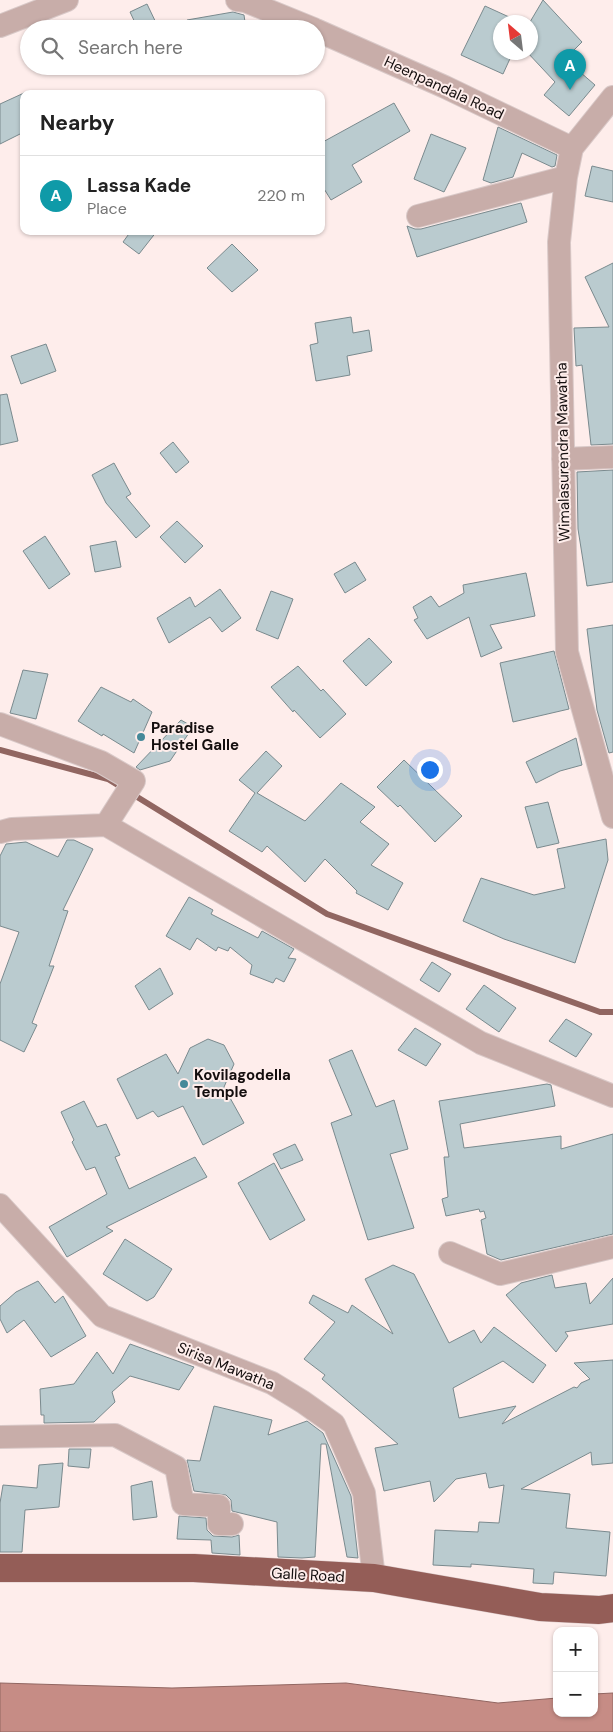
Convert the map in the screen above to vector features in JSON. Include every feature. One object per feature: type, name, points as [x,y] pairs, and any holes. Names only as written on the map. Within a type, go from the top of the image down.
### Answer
[{"type":"highway","name":"Galle Road","points":[[0,1568],[194,1568],[374,1578],[540,1607],[598,1610],[613,1608]]},
{"type":"street","points":[[0,26],[67,0]]},
{"type":"street","name":"Heenpandala Road","points":[[242,0],[292,20]]},
{"type":"street","name":"Heenpandala Road","points":[[325,33],[445,87],[572,148]]},
{"type":"street","name":"Wimalasurendra Mawatha","points":[[613,97],[572,148],[566,178],[558,242],[567,652],[613,817]]},
{"type":"street","points":[[418,216],[566,178]]},
{"type":"street","points":[[563,459],[613,457]]},
{"type":"street","points":[[0,724],[101,762],[134,781],[106,825]]},
{"type":"street","points":[[0,832],[12,829],[106,825],[480,1043],[613,1096]]},
{"type":"street","name":"Sirisa Mawatha","points":[[0,1205],[102,1316],[272,1383],[334,1424],[364,1493],[374,1578]]},
{"type":"street","points":[[450,1253],[500,1274],[613,1247]]},
{"type":"street","points":[[0,1437],[115,1435],[176,1467],[183,1504],[219,1506],[219,1524],[232,1524]]},
{"type":"shaded area","points":[[0,1683],[172,1688],[346,1683],[498,1703],[553,1698],[553,1717],[598,1717],[598,1694],[613,1693],[613,1732],[0,1732]]},
{"type":"building","points":[[543,0],[582,42],[565,59],[595,85],[569,116],[544,95],[555,82],[534,60],[538,60],[538,15],[534,15]]},
{"type":"building","points":[[147,4],[155,20],[134,20],[130,12]]},
{"type":"building","points":[[485,6],[505,15],[493,15],[493,60],[509,60],[503,74],[461,55]]},
{"type":"building","points":[[233,12],[244,15],[245,20],[187,20]]},
{"type":"building","points":[[20,95],[20,134],[0,144],[0,104]]},
{"type":"building","points":[[394,103],[410,131],[352,165],[362,182],[331,200],[325,190],[325,141]]},
{"type":"building","points":[[498,127],[557,155],[555,166],[552,167],[522,153],[513,177],[491,183],[483,180]]},
{"type":"building","points":[[431,134],[466,148],[444,192],[414,179]]},
{"type":"building","points":[[592,166],[613,171],[613,202],[585,196]]},
{"type":"building","points":[[521,203],[527,222],[417,257],[407,226],[421,229]]},
{"type":"building","points":[[128,235],[154,235],[139,254],[123,242]]},
{"type":"building","points":[[232,244],[258,270],[232,292],[207,268]]},
{"type":"building","points":[[613,263],[613,444],[591,445],[582,365],[576,366],[574,328],[609,327],[585,277]]},
{"type":"building","points":[[351,317],[353,333],[369,330],[372,351],[347,356],[350,375],[316,381],[310,345],[318,343],[315,323]]},
{"type":"building","points":[[46,344],[56,371],[21,384],[11,356]]},
{"type":"building","points":[[7,394],[18,441],[0,445],[0,395]]},
{"type":"building","points":[[173,442],[189,462],[176,473],[160,453]]},
{"type":"building","points":[[114,463],[131,494],[126,497],[150,526],[136,538],[106,503],[92,475]]},
{"type":"building","points":[[613,470],[613,582],[587,586],[578,529],[577,472]]},
{"type":"building","points":[[177,521],[203,546],[185,563],[160,537]]},
{"type":"building","points":[[45,536],[70,574],[49,589],[23,551]]},
{"type":"building","points":[[116,541],[121,567],[95,572],[90,546]]},
{"type":"building","points":[[355,562],[366,580],[345,593],[334,574]]},
{"type":"building","points":[[526,573],[535,616],[490,625],[502,648],[481,657],[469,617],[427,639],[414,620],[418,618],[413,607],[431,596],[439,607],[464,593],[463,585]]},
{"type":"building","points":[[220,589],[241,618],[222,632],[210,617],[169,643],[157,618],[190,597],[195,607]]},
{"type":"building","points":[[271,591],[293,599],[278,639],[256,630]]},
{"type":"building","points":[[613,625],[613,752],[609,753],[597,710],[587,629]]},
{"type":"building","points":[[369,638],[392,662],[366,686],[343,661]]},
{"type":"building","points":[[554,651],[569,709],[513,722],[500,663]]},
{"type":"building","points":[[298,666],[346,714],[320,738],[271,687]]},
{"type":"building","points":[[23,670],[48,674],[36,719],[10,713]]},
{"type":"building","points":[[101,687],[131,702],[133,699],[152,712],[134,753],[78,721]]},
{"type":"building","points":[[181,720],[193,727],[170,761],[140,770],[136,767]]},
{"type":"building","points":[[576,738],[582,765],[560,771],[536,783],[526,762]]},
{"type":"building","points":[[266,751],[282,766],[257,793],[305,821],[341,783],[375,807],[360,822],[389,844],[371,865],[403,883],[388,910],[356,893],[357,891],[325,859],[305,882],[267,846],[262,852],[229,831],[255,793],[239,780]]},
{"type":"building","points":[[404,760],[462,816],[435,842],[400,805],[398,807],[377,787]]},
{"type":"building","points":[[548,802],[559,843],[537,848],[525,807]]},
{"type":"building","points":[[606,839],[608,860],[575,963],[504,939],[463,921],[481,878],[534,895],[565,888],[557,849]]},
{"type":"building","points":[[67,840],[74,840],[93,849],[63,910],[68,911],[49,966],[54,966],[32,1023],[37,1025],[24,1052],[0,1040],[0,984],[19,932],[0,926],[0,856],[6,844],[26,842],[58,857]]},
{"type":"building","points":[[189,897],[213,910],[211,914],[258,938],[262,931],[294,949],[288,958],[296,959],[284,982],[276,978],[273,983],[250,974],[252,965],[230,947],[228,951],[218,947],[216,951],[197,938],[190,950],[166,936]]},
{"type":"building","points":[[432,962],[451,974],[439,992],[420,980]]},
{"type":"building","points":[[160,968],[173,994],[149,1010],[135,986]]},
{"type":"building","points":[[484,985],[516,1008],[499,1032],[466,1009]]},
{"type":"building","points":[[566,1019],[592,1034],[576,1057],[549,1041]]},
{"type":"building","points":[[415,1028],[441,1044],[426,1066],[398,1050]]},
{"type":"building","points":[[208,1039],[224,1045],[234,1064],[224,1087],[244,1123],[203,1145],[183,1106],[158,1117],[153,1111],[137,1119],[117,1079],[166,1054],[178,1074],[190,1048]]},
{"type":"building","points":[[352,1050],[376,1107],[394,1100],[408,1149],[390,1154],[414,1228],[368,1240],[331,1123],[352,1115],[329,1060]]},
{"type":"building","points":[[547,1084],[551,1085],[555,1106],[460,1124],[464,1148],[561,1136],[561,1149],[613,1134],[613,1234],[501,1260],[487,1254],[481,1220],[486,1218],[484,1211],[480,1212],[479,1209],[446,1216],[442,1199],[448,1197],[444,1157],[449,1157],[439,1101]]},
{"type":"building","points":[[84,1101],[97,1127],[106,1124],[120,1155],[115,1157],[129,1189],[195,1157],[207,1177],[106,1227],[113,1231],[67,1257],[49,1227],[107,1194],[95,1167],[86,1170],[72,1142],[74,1140],[61,1112]]},
{"type":"building","points":[[295,1144],[303,1160],[281,1169],[273,1154]]},
{"type":"building","points":[[274,1163],[305,1220],[270,1240],[238,1183]]},
{"type":"building","points":[[125,1239],[172,1269],[154,1297],[147,1301],[103,1274]]},
{"type":"building","points":[[393,1265],[414,1274],[449,1343],[474,1330],[481,1343],[494,1327],[546,1365],[533,1383],[503,1361],[453,1388],[459,1418],[516,1406],[502,1424],[574,1387],[577,1388],[581,1383],[590,1379],[574,1363],[613,1360],[613,1463],[592,1465],[591,1452],[521,1489],[570,1494],[566,1528],[610,1532],[606,1576],[554,1572],[553,1584],[533,1583],[534,1569],[471,1564],[471,1567],[433,1565],[435,1530],[478,1532],[479,1522],[499,1523],[504,1485],[489,1488],[486,1473],[456,1479],[434,1502],[430,1481],[384,1491],[375,1448],[398,1444],[322,1379],[325,1375],[304,1359],[335,1322],[309,1303],[313,1295],[348,1313],[352,1305],[393,1334],[365,1279]]},
{"type":"building","points":[[552,1275],[555,1288],[586,1283],[590,1304],[613,1278],[613,1324],[565,1332],[568,1336],[556,1352],[506,1295],[521,1283]]},
{"type":"building","points":[[38,1281],[55,1303],[63,1296],[86,1336],[51,1357],[24,1320],[7,1333],[0,1319],[0,1306],[16,1292]]},
{"type":"building","points":[[130,1344],[194,1367],[179,1390],[130,1376],[112,1392],[115,1402],[94,1422],[44,1423],[44,1415],[41,1415],[40,1389],[74,1384],[97,1352],[113,1374]]},
{"type":"building","points":[[214,1406],[272,1420],[268,1435],[307,1421],[323,1433],[351,1496],[358,1558],[347,1557],[326,1444],[321,1444],[315,1557],[278,1557],[277,1522],[232,1511],[231,1500],[226,1495],[194,1491],[187,1460],[200,1461]]},
{"type":"building","points":[[69,1449],[91,1449],[89,1468],[68,1466]]},
{"type":"building","points":[[63,1463],[59,1507],[25,1510],[22,1552],[0,1552],[0,1503],[3,1485],[37,1488],[39,1465]]},
{"type":"building","points":[[152,1481],[157,1517],[133,1520],[131,1486]]},
{"type":"building","points":[[179,1516],[206,1518],[207,1530],[213,1536],[232,1537],[239,1535],[240,1555],[212,1553],[211,1540],[177,1539]]},
{"type":"waterway","points":[[0,750],[108,779],[327,914],[600,1012],[613,1012]]},
{"type":"place","name":"Lassa Kade","points":[[570,90]]},
{"type":"place","name":"Paradise Hostel Galle","points":[[141,737]]},
{"type":"place","name":"Kovilagodella Temple","points":[[184,1084]]}]
